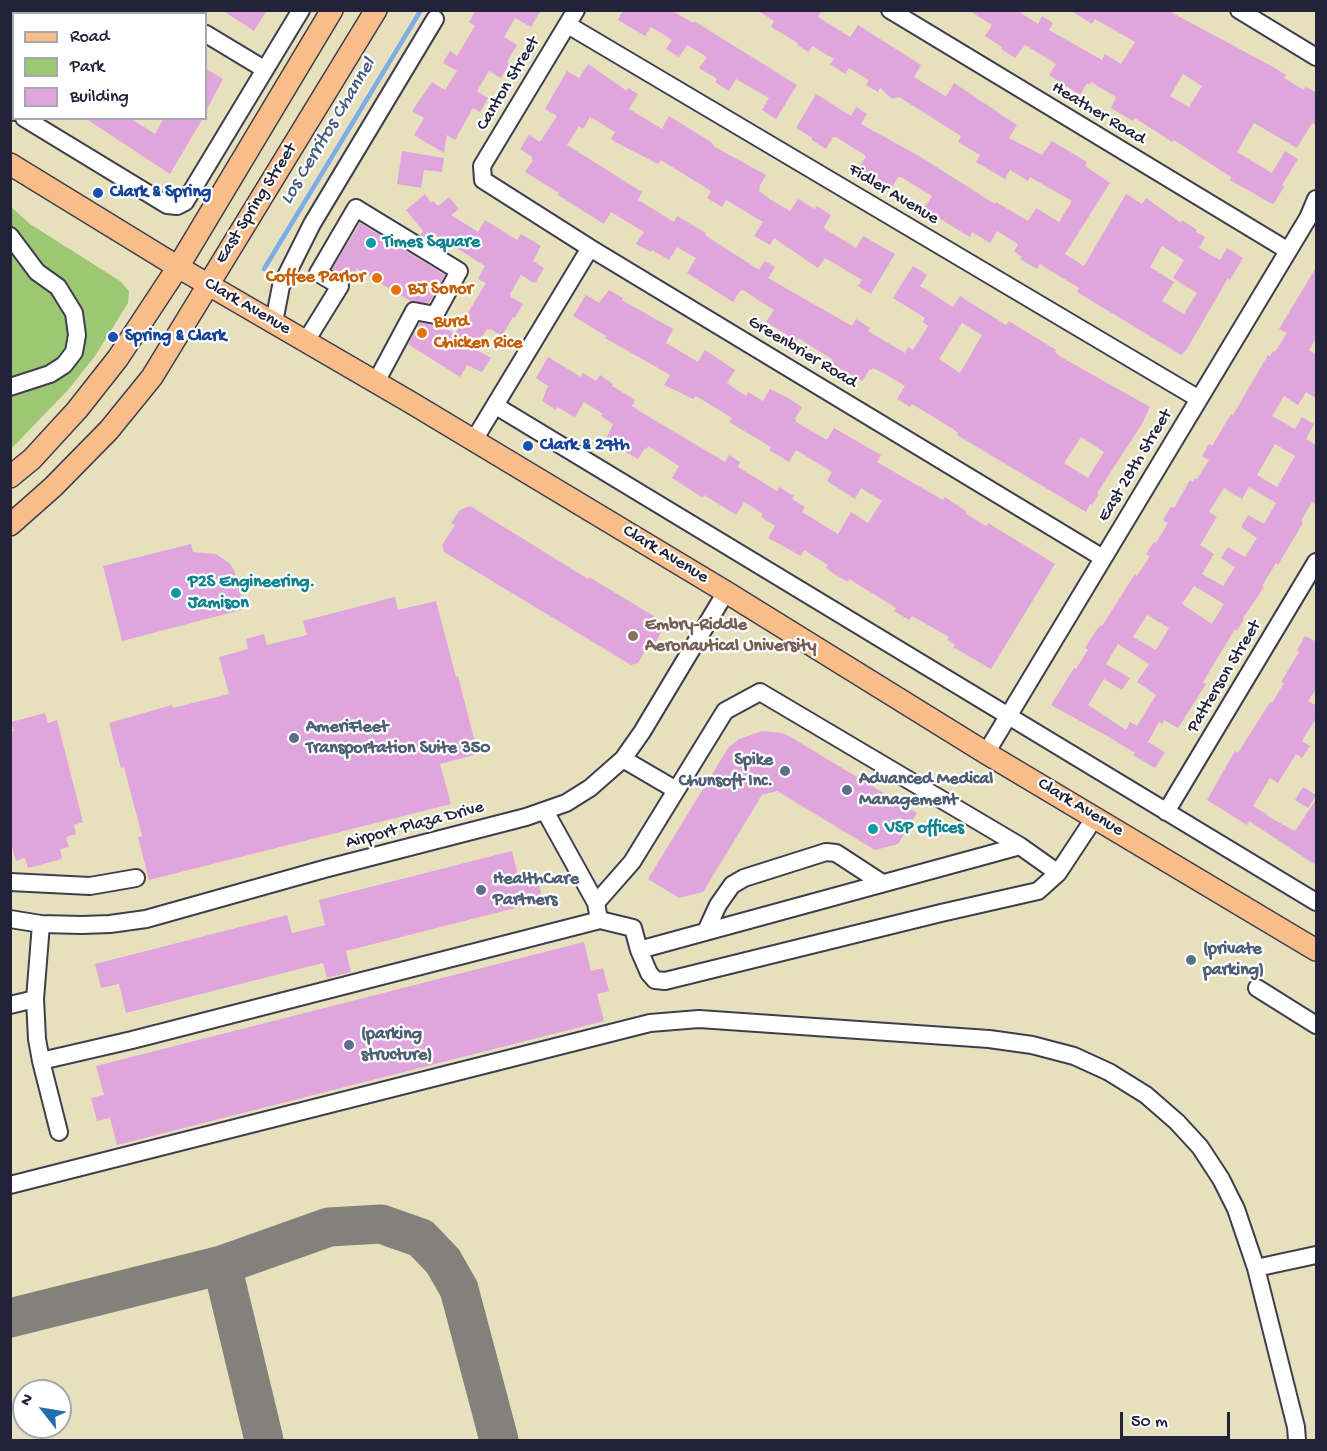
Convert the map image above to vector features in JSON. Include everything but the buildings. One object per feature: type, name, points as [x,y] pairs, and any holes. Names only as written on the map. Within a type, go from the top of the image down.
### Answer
[{"type":"main road","name":"East Spring Street","points":[[10,477],[32,459],[77,411],[118,358],[178,267],[332,10]]},
{"type":"main road","name":"East Spring Street","points":[[10,525],[75,465],[132,404],[152,377],[214,288],[376,10]]},
{"type":"main road","name":"Clark Avenue","points":[[10,164],[178,267],[726,591],[986,753],[1317,950]]},
{"type":"street","points":[[27,120],[167,205],[177,206],[185,201],[301,10]]},
{"type":"street","name":"Heather Road","points":[[890,10],[1287,250]]},
{"type":"street","points":[[1239,10],[1317,57]]},
{"type":"street","name":"Canton Street","points":[[483,180],[482,166],[572,18]]},
{"type":"street","name":"Fidler Avenue","points":[[572,18],[1199,399]]},
{"type":"street","points":[[269,320],[281,286],[302,244],[435,19]]},
{"type":"street","points":[[207,35],[264,69]]},
{"type":"street","name":"Greenbrier Road","points":[[483,180],[590,248],[1103,558]]},
{"type":"street","name":"East 28th Street","points":[[986,753],[1308,218],[1317,199]]},
{"type":"street","points":[[306,341],[339,286],[318,273],[356,208],[459,271],[435,315],[414,311],[376,382]]},
{"type":"street","points":[[10,236],[37,272],[58,287],[74,313],[77,334],[74,352],[64,364],[50,374],[10,387]]},
{"type":"street","points":[[474,440],[590,248]]},
{"type":"street","points":[[496,406],[1317,902]]},
{"type":"street","name":"Patterson Street","points":[[1166,812],[1317,562]]},
{"type":"street","name":"Airport Plaza Drive","points":[[10,919],[41,924],[110,924],[146,919],[545,811],[566,803],[590,789],[623,759],[642,732],[726,591]]},
{"type":"street","points":[[41,1061],[132,1040],[598,912],[632,862],[725,711],[760,692],[1020,846],[1058,873]]},
{"type":"street","points":[[623,759],[676,790]]},
{"type":"street","points":[[545,811],[598,912],[633,928],[649,973],[656,980],[665,981],[1038,891],[1058,873],[1095,817]]},
{"type":"street","points":[[639,950],[1020,846]]},
{"type":"street","points":[[706,931],[718,905],[732,885],[744,878],[826,852],[836,853],[882,883]]},
{"type":"street","points":[[10,882],[90,886],[136,878]]},
{"type":"street","points":[[41,924],[35,999],[37,1040],[59,1132]]},
{"type":"street","points":[[1257,988],[1317,1025]]},
{"type":"street","points":[[10,1005],[35,999]]},
{"type":"street","points":[[10,1185],[650,1023],[674,1020],[711,1020],[989,1039],[1032,1045],[1074,1056],[1109,1072],[1146,1095],[1177,1122],[1200,1147],[1221,1179],[1236,1209],[1256,1268],[1296,1427],[1297,1440]]},
{"type":"street","points":[[1256,1268],[1317,1255]]},
{"type":"green space","points":[[11,207],[30,224],[120,281],[129,291],[128,303],[95,356],[68,390],[11,449]]},
{"type":"waterway","name":"Los Cerritos Channel","points":[[264,269],[421,10]]},
{"type":"taxiway","points":[[10,1318],[222,1265],[329,1227],[381,1224],[421,1238],[443,1261],[459,1289],[499,1440]]},
{"type":"taxiway","points":[[222,1265],[264,1440]]},
{"type":"place","name":"Clark & Spring","points":[[98,193]]},
{"type":"place","name":"Times Square","points":[[371,243]]},
{"type":"place","name":"Coffee Parlor","points":[[377,278]]},
{"type":"place","name":"BJ Sonor","points":[[396,290]]},
{"type":"place","name":"Burd Chicken Rice","points":[[422,333]]},
{"type":"place","name":"Spring & Clark","points":[[113,337]]},
{"type":"place","name":"Clark & 29th","points":[[528,446]]},
{"type":"place","name":"P2S Engineering. Jamison","points":[[176,593]]},
{"type":"place","name":"Embry-Riddle Aeronautical University","points":[[633,636]]},
{"type":"place","name":"AmeriFleet Transportation Suite 350","points":[[294,738]]},
{"type":"place","name":"Spike Chunsoft Inc.","points":[[785,771]]},
{"type":"place","name":"Advanced Medical Management","points":[[847,790]]},
{"type":"place","name":"VSP offices","points":[[873,829]]},
{"type":"place","name":"HealthCare Partners","points":[[481,890]]},
{"type":"place","name":"(private parking)","points":[[1191,960]]},
{"type":"place","name":"(parking structure)","points":[[349,1045]]}]
